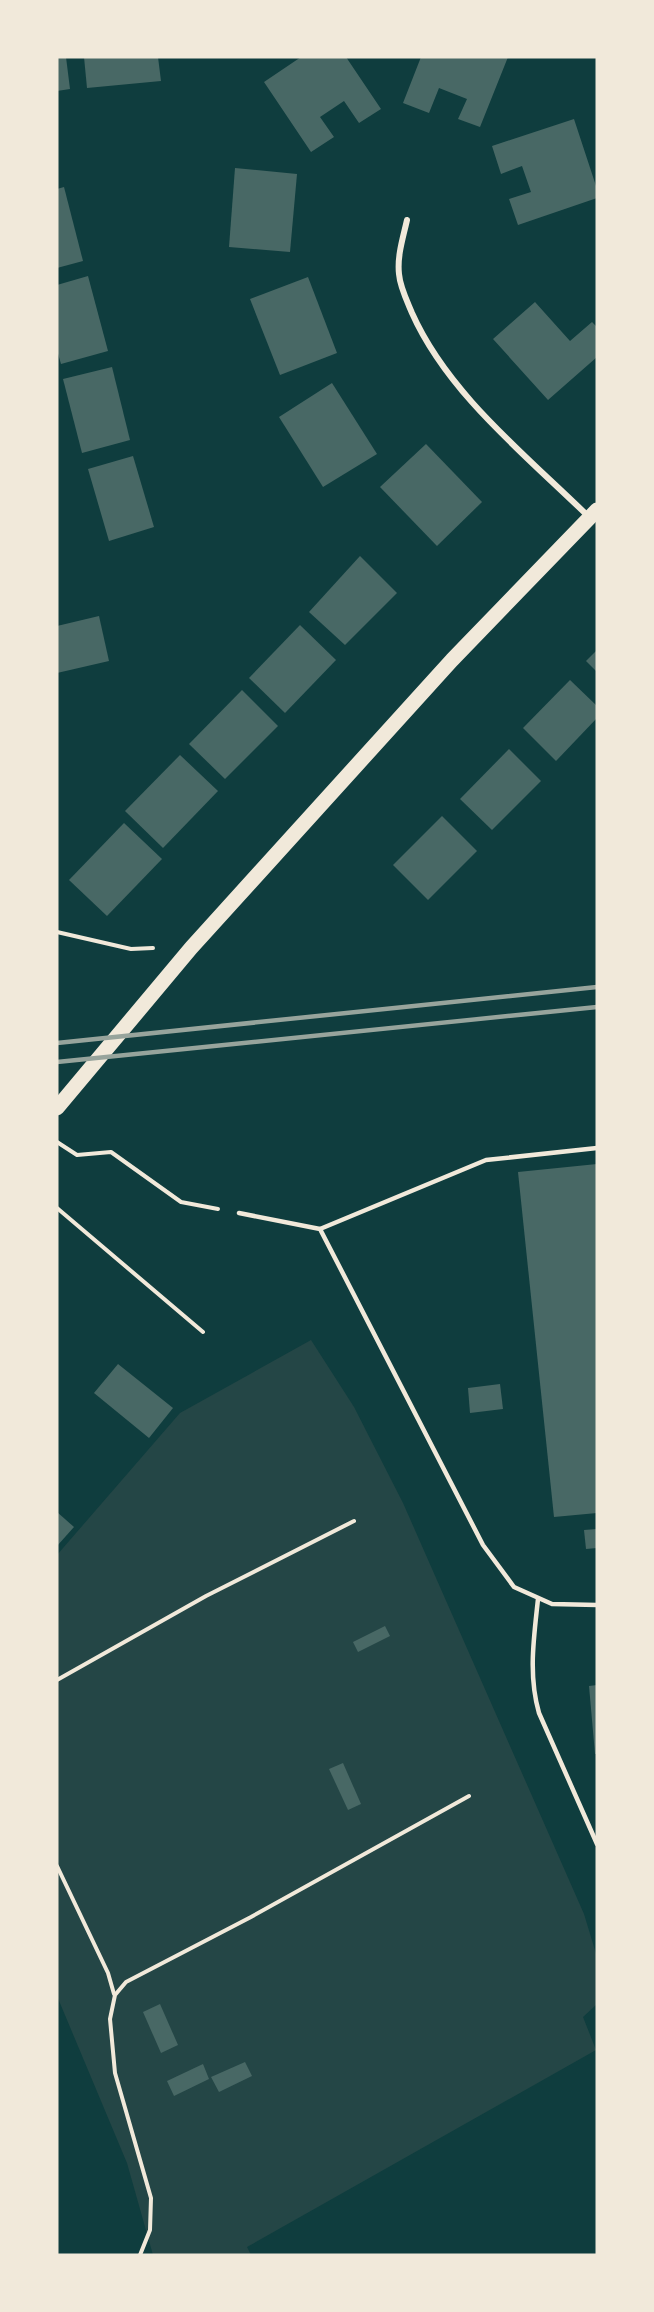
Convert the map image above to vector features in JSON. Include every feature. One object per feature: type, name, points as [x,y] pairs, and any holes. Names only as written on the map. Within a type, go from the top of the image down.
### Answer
[{"type":"main road","points":[[57,1108],[191,948],[452,660],[593,514]]},
{"type":"street","points":[[407,220],[398,260],[399,277],[418,326],[430,349],[473,404],[593,514]]},
{"type":"lane","points":[[239,1213],[320,1229],[486,1160],[597,1148]]},
{"type":"lane","points":[[320,1229],[483,1545],[514,1587],[552,1604],[597,1605]]},
{"type":"lane","points":[[538,1599],[532,1657],[533,1692],[539,1713],[597,1844]]},
{"type":"path","points":[[57,932],[131,949],[191,948]]},
{"type":"path","points":[[57,1142],[77,1155],[111,1152],[180,1202],[239,1213]]},
{"type":"path","points":[[57,1208],[203,1332]]},
{"type":"path","points":[[57,1680],[206,1596],[354,1521]]},
{"type":"path","points":[[140,2255],[150,2230],[151,2198],[115,2073],[110,2019],[115,1995],[126,1982],[204,1942],[468,1796]]},
{"type":"path","points":[[57,1866],[108,1973],[115,1995]]},
{"type":"shaded area","points":[[311,1340],[354,1407],[403,1503],[584,1914],[597,1957],[597,2004],[583,2017],[596,2050],[247,2247],[251,2255],[153,2255],[127,2163],[57,1996],[57,1555],[180,1413]]},
{"type":"building","points":[[57,57],[66,57],[70,89],[57,91]]},
{"type":"building","points":[[84,57],[158,57],[161,81],[87,88]]},
{"type":"building","points":[[301,57],[346,57],[381,109],[359,123],[344,101],[320,117],[334,137],[311,152],[264,82]]},
{"type":"building","points":[[421,57],[508,57],[480,127],[458,119],[467,99],[439,88],[429,113],[403,103]]},
{"type":"building","points":[[574,119],[597,189],[597,198],[518,225],[509,199],[531,192],[522,166],[501,174],[492,146]]},
{"type":"building","points":[[235,168],[297,174],[290,252],[229,247]]},
{"type":"building","points":[[64,187],[83,261],[57,268],[57,189]]},
{"type":"building","points":[[88,276],[108,351],[61,364],[57,350],[57,285]]},
{"type":"building","points":[[308,277],[337,353],[280,375],[250,299]]},
{"type":"building","points":[[535,302],[570,341],[592,322],[597,327],[597,357],[548,400],[493,339]]},
{"type":"building","points":[[112,367],[130,440],[82,453],[63,379]]},
{"type":"building","points":[[332,383],[377,454],[323,487],[279,417]]},
{"type":"building","points":[[426,444],[482,502],[437,546],[380,487]]},
{"type":"building","points":[[133,456],[154,527],[109,541],[88,469]]},
{"type":"building","points":[[360,556],[397,593],[345,645],[309,612]]},
{"type":"building","points":[[99,616],[109,661],[57,673],[57,626]]},
{"type":"building","points":[[300,625],[336,660],[285,713],[249,678]]},
{"type":"building","points":[[597,650],[597,672],[586,661]]},
{"type":"building","points":[[570,680],[597,706],[597,718],[556,761],[523,728]]},
{"type":"building","points":[[242,690],[278,726],[225,779],[189,744]]},
{"type":"building","points":[[509,749],[541,781],[492,830],[460,799]]},
{"type":"building","points":[[180,755],[218,791],[163,848],[125,811]]},
{"type":"building","points":[[442,816],[477,851],[428,900],[393,865]]},
{"type":"building","points":[[124,823],[162,859],[107,916],[69,880]]},
{"type":"building","points":[[597,1164],[597,1513],[554,1517],[518,1172]]},
{"type":"building","points":[[118,1364],[173,1408],[149,1438],[94,1393]]},
{"type":"building","points":[[500,1384],[503,1409],[470,1413],[468,1388]]},
{"type":"building","points":[[57,1512],[74,1527],[57,1546]]},
{"type":"building","points":[[597,1529],[597,1548],[586,1549],[584,1530]]},
{"type":"building","points":[[385,1626],[390,1636],[358,1652],[353,1642]]},
{"type":"building","points":[[597,1685],[597,1754],[595,1754],[589,1686]]},
{"type":"building","points":[[343,1763],[361,1804],[348,1810],[329,1769]]},
{"type":"building","points":[[160,2004],[178,2045],[161,2053],[143,2012]]},
{"type":"building","points":[[245,2062],[252,2076],[219,2092],[211,2077]]},
{"type":"building","points":[[203,2064],[209,2079],[174,2096],[167,2081]]},
{"type":"railway","points":[[57,1043],[597,987]]},
{"type":"railway","points":[[57,1062],[597,1007]]}]
